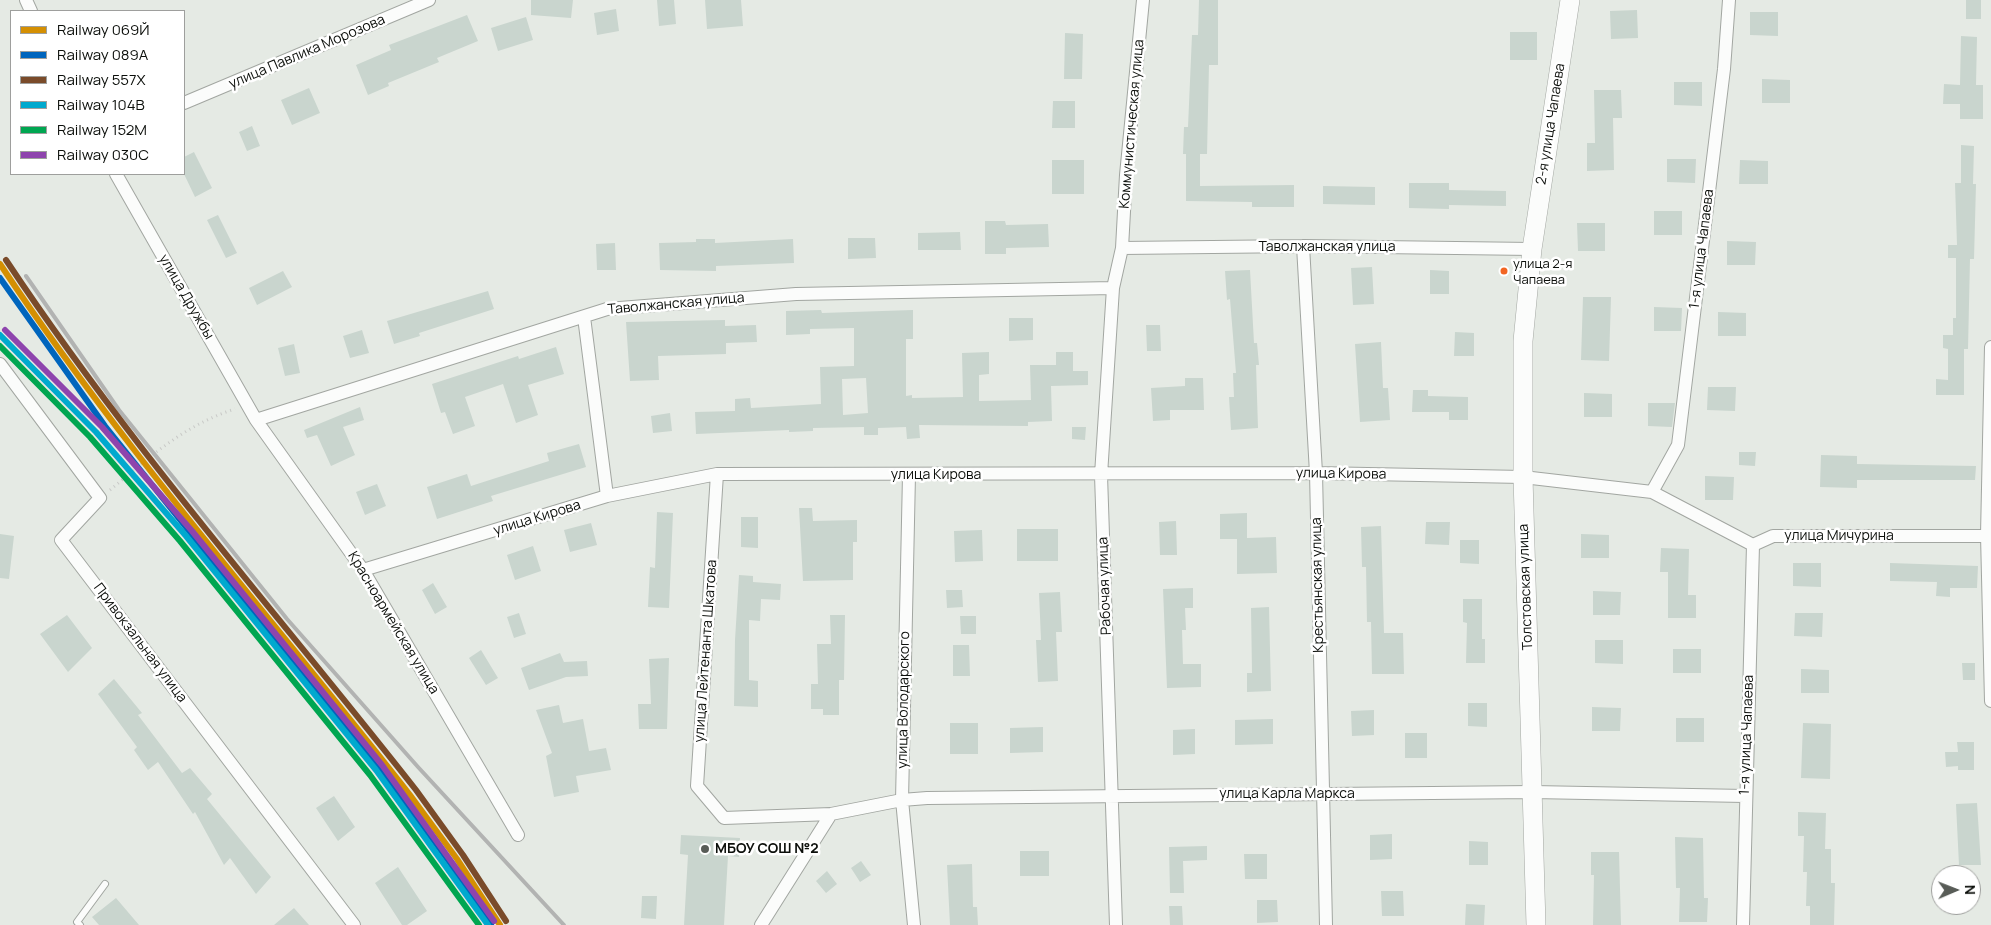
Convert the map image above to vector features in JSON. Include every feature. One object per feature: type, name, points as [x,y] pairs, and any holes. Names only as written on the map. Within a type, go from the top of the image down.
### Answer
[{"type":"main road","name":"2-я улица Чапаева","points":[[1532,249],[1570,0]]},
{"type":"main road","name":"Толстовская улица","points":[[1532,249],[1523,341],[1523,477],[1536,925]]},
{"type":"street","name":"улица Павлика Морозова","points":[[185,103],[429,0]]},
{"type":"street","name":"Коммунистическая улица","points":[[1122,248],[1126,175],[1143,0]]},
{"type":"street","name":"1-я улица Чапаева","points":[[1652,492],[1678,445],[1724,68],[1729,0]]},
{"type":"street","name":"улица Дружбы","points":[[117,175],[256,420]]},
{"type":"street","name":"Таволжанская улица","points":[[1122,248],[1303,246],[1532,249]]},
{"type":"street","name":"Крестьянская улица","points":[[1303,246],[1316,473],[1326,925]]},
{"type":"street","name":"Рабочая улица","points":[[1116,925],[1101,475],[1113,288],[1122,248]]},
{"type":"street","name":"Таволжанская улица","points":[[256,420],[607,309],[796,294],[1113,288]]},
{"type":"street","points":[[584,317],[608,496]]},
{"type":"street","points":[[1991,347],[1989,536],[1991,701]]},
{"type":"street","points":[[0,364],[100,498]]},
{"type":"street","name":"Красноармейская улица","points":[[256,420],[363,570],[518,834]]},
{"type":"street","name":"улица Кирова","points":[[363,570],[608,496],[717,474],[1101,475],[1316,473],[1523,477]]},
{"type":"street","name":"улица Лейтенанта Шкатова","points":[[717,474],[697,786],[724,818]]},
{"type":"street","name":"улица Володарского","points":[[910,475],[902,800],[914,925]]},
{"type":"street","points":[[1523,477],[1652,492],[1753,545]]},
{"type":"street","name":"Привокзальная улица","points":[[100,498],[61,540],[354,925]]},
{"type":"street","name":"улица Мичурина","points":[[1753,545],[1773,536],[1989,536]]},
{"type":"street","name":"1-я улица Чапаева","points":[[1743,925],[1753,545]]},
{"type":"street","name":"улица Карла Маркса","points":[[724,818],[830,814],[902,800],[1111,795],[1533,792],[1745,796]]},
{"type":"street","points":[[760,925],[830,814]]},
{"type":"lane","points":[[80,925],[77,922],[105,884]]},
{"type":"path","points":[[100,498],[182,432],[211,416],[248,406]]},
{"type":"building","points":[[531,0],[573,0],[571,18],[531,15]]},
{"type":"building","points":[[657,0],[674,0],[676,24],[659,26]]},
{"type":"building","points":[[705,0],[741,0],[743,26],[707,29]]},
{"type":"building","points":[[1199,0],[1218,0],[1218,65],[1209,65],[1207,154],[1200,154],[1200,186],[1294,185],[1294,207],[1252,207],[1252,202],[1186,201],[1186,154],[1183,154],[1184,127],[1188,127],[1192,35],[1198,35]]},
{"type":"building","points":[[1966,0],[1981,0],[1981,19],[1966,19]]},
{"type":"building","points":[[616,9],[619,31],[597,35],[594,13]]},
{"type":"building","points":[[1637,10],[1638,38],[1611,39],[1610,11]]},
{"type":"building","points":[[1750,12],[1778,12],[1778,36],[1750,35]]},
{"type":"building","points":[[467,15],[478,41],[437,58],[439,62],[388,83],[389,86],[368,95],[356,65],[391,50],[389,45]]},
{"type":"building","points":[[526,17],[533,40],[498,51],[491,28]]},
{"type":"building","points":[[1510,32],[1537,32],[1537,60],[1510,60]]},
{"type":"building","points":[[1065,33],[1083,34],[1082,79],[1064,79]]},
{"type":"building","points":[[1961,36],[1977,37],[1976,85],[1983,85],[1983,119],[1960,119],[1960,104],[1943,104],[1944,84],[1960,85]]},
{"type":"building","points":[[1762,79],[1790,80],[1790,103],[1762,103]]},
{"type":"building","points":[[1674,82],[1702,82],[1702,106],[1674,105]]},
{"type":"building","points":[[309,88],[320,113],[292,125],[281,100]]},
{"type":"building","points":[[1594,90],[1621,90],[1622,118],[1613,118],[1614,170],[1587,171],[1587,143],[1595,143]]},
{"type":"building","points":[[1053,101],[1075,101],[1075,128],[1052,128]]},
{"type":"building","points":[[252,126],[260,146],[247,151],[239,132]]},
{"type":"building","points":[[1961,145],[1974,146],[1973,184],[1976,184],[1974,259],[1970,259],[1968,349],[1964,349],[1964,395],[1936,395],[1936,379],[1948,380],[1948,349],[1943,348],[1943,335],[1953,335],[1953,318],[1956,318],[1956,258],[1948,258],[1948,245],[1957,245],[1955,183],[1961,183]]},
{"type":"building","points":[[194,152],[212,188],[195,197],[184,175],[185,156]]},
{"type":"building","points":[[1667,159],[1696,159],[1695,183],[1667,182]]},
{"type":"building","points":[[1052,160],[1084,160],[1084,194],[1052,194]]},
{"type":"building","points":[[1740,160],[1768,161],[1768,184],[1739,184]]},
{"type":"building","points":[[1409,183],[1449,183],[1449,190],[1506,191],[1506,206],[1449,205],[1449,209],[1409,208]]},
{"type":"building","points":[[1323,186],[1375,187],[1375,205],[1323,204]]},
{"type":"building","points":[[1654,211],[1682,211],[1682,235],[1654,235]]},
{"type":"building","points":[[218,215],[237,253],[226,258],[207,220]]},
{"type":"building","points":[[985,221],[1005,221],[1006,225],[1048,224],[1049,247],[1006,248],[1006,254],[985,254]]},
{"type":"building","points":[[1577,223],[1605,223],[1605,251],[1578,251]]},
{"type":"building","points":[[960,232],[961,250],[918,250],[918,233]]},
{"type":"building","points":[[848,238],[875,238],[876,258],[848,259]]},
{"type":"building","points":[[696,239],[715,239],[715,243],[793,239],[794,263],[716,266],[716,271],[660,270],[659,243],[696,242]]},
{"type":"building","points":[[1727,241],[1756,242],[1755,265],[1727,265]]},
{"type":"building","points":[[615,243],[616,270],[597,270],[596,244]]},
{"type":"building","points":[[1372,267],[1374,304],[1353,305],[1351,268]]},
{"type":"building","points":[[1250,270],[1254,343],[1257,343],[1259,365],[1256,365],[1258,428],[1231,430],[1229,397],[1234,397],[1233,373],[1236,373],[1230,299],[1227,300],[1225,271]]},
{"type":"building","points":[[1430,270],[1449,271],[1449,294],[1430,294]]},
{"type":"building","points":[[283,271],[292,287],[257,305],[249,288]]},
{"type":"building","points":[[488,291],[494,309],[419,333],[420,336],[394,344],[387,321]]},
{"type":"building","points":[[1583,297],[1611,297],[1609,361],[1581,360]]},
{"type":"building","points":[[1654,307],[1682,308],[1681,331],[1654,331]]},
{"type":"building","points":[[821,310],[822,313],[913,310],[913,339],[906,339],[906,396],[912,395],[912,398],[963,397],[962,353],[989,352],[989,374],[979,375],[979,401],[1031,400],[1030,365],[1056,365],[1056,352],[1073,352],[1073,371],[1088,371],[1088,385],[1051,386],[1052,421],[1028,422],[1028,426],[919,425],[920,438],[907,439],[906,427],[878,428],[878,435],[864,435],[864,427],[813,428],[813,431],[789,432],[789,430],[696,434],[695,412],[735,411],[735,399],[750,398],[751,408],[821,404],[820,367],[854,366],[854,328],[810,329],[810,334],[786,335],[786,311]],"holes":[[[866,378],[868,413],[843,415],[842,379]]]},
{"type":"building","points":[[1718,312],[1746,313],[1746,336],[1718,336]]},
{"type":"building","points":[[1009,318],[1033,318],[1033,340],[1009,341]]},
{"type":"building","points":[[725,320],[725,326],[756,325],[757,342],[726,343],[726,354],[658,356],[659,380],[630,381],[626,322]]},
{"type":"building","points":[[1146,325],[1160,325],[1161,351],[1147,351]]},
{"type":"building","points":[[362,330],[369,353],[350,358],[343,336]]},
{"type":"building","points":[[1455,332],[1474,333],[1474,356],[1454,356]]},
{"type":"building","points":[[1381,342],[1383,388],[1388,388],[1390,420],[1360,422],[1355,344]]},
{"type":"building","points":[[294,344],[300,373],[285,376],[278,348]]},
{"type":"building","points":[[556,347],[564,374],[528,385],[538,415],[516,423],[503,384],[465,397],[475,426],[453,434],[445,412],[441,413],[432,384],[518,356],[519,359]]},
{"type":"building","points":[[1185,378],[1203,378],[1204,410],[1170,410],[1170,420],[1153,421],[1151,388],[1185,386]]},
{"type":"building","points":[[1708,387],[1736,387],[1735,411],[1707,410]]},
{"type":"building","points":[[1413,390],[1428,390],[1428,396],[1468,397],[1468,420],[1449,420],[1449,412],[1412,412]]},
{"type":"building","points":[[1584,393],[1612,394],[1612,417],[1584,417]]},
{"type":"building","points":[[1648,403],[1675,403],[1672,427],[1648,426]]},
{"type":"building","points":[[360,407],[364,420],[343,427],[355,455],[331,466],[317,435],[307,438],[304,430]]},
{"type":"building","points":[[670,413],[672,431],[653,433],[651,416]]},
{"type":"building","points":[[1072,427],[1086,427],[1085,440],[1072,439]]},
{"type":"building","points":[[579,444],[586,467],[491,496],[493,501],[437,519],[427,487],[467,474],[471,486],[549,461],[547,453]]},
{"type":"building","points":[[1739,452],[1756,452],[1755,466],[1739,465]]},
{"type":"building","points":[[1821,455],[1857,456],[1857,464],[1976,466],[1975,480],[1857,480],[1857,488],[1820,487]]},
{"type":"building","points":[[1705,476],[1734,477],[1733,500],[1705,500]]},
{"type":"building","points":[[377,484],[386,506],[365,515],[356,492]]},
{"type":"building","points":[[799,508],[812,508],[813,521],[857,520],[857,542],[853,542],[853,580],[803,581]]},
{"type":"building","points":[[657,512],[673,513],[669,608],[648,607],[650,567],[655,568]]},
{"type":"building","points":[[1247,513],[1247,538],[1276,537],[1277,573],[1237,574],[1237,539],[1220,539],[1220,514]]},
{"type":"building","points":[[741,517],[758,517],[758,548],[741,547]]},
{"type":"building","points":[[1176,521],[1177,555],[1160,555],[1159,522]]},
{"type":"building","points":[[1426,522],[1450,522],[1449,545],[1425,544]]},
{"type":"building","points":[[591,523],[597,545],[570,552],[564,530]]},
{"type":"building","points":[[1381,526],[1384,633],[1403,633],[1404,674],[1372,674],[1371,622],[1367,622],[1366,567],[1362,567],[1361,527]]},
{"type":"building","points":[[1017,529],[1058,529],[1058,561],[1017,561]]},
{"type":"building","points":[[982,530],[983,561],[955,562],[954,531]]},
{"type":"building","points":[[0,534],[14,536],[9,579],[0,578]]},
{"type":"building","points":[[1581,534],[1609,535],[1609,558],[1581,558]]},
{"type":"building","points":[[1460,540],[1479,540],[1479,564],[1460,563]]},
{"type":"building","points":[[533,546],[541,571],[515,580],[507,555]]},
{"type":"building","points":[[1661,548],[1689,549],[1688,595],[1696,595],[1696,618],[1668,618],[1668,572],[1660,572]]},
{"type":"building","points":[[1793,563],[1821,563],[1821,587],[1793,586]]},
{"type":"building","points":[[1890,563],[1978,566],[1977,588],[1950,588],[1950,597],[1936,596],[1937,582],[1890,581]]},
{"type":"building","points":[[739,575],[753,576],[753,582],[781,584],[780,600],[761,599],[760,621],[749,620],[749,680],[758,681],[758,707],[734,706],[735,640]]},
{"type":"building","points":[[433,583],[447,607],[435,614],[422,590]]},
{"type":"building","points":[[1193,588],[1193,608],[1185,608],[1186,630],[1182,630],[1183,664],[1201,664],[1201,687],[1167,688],[1163,589]]},
{"type":"building","points":[[946,590],[962,590],[963,607],[947,608]]},
{"type":"building","points":[[1593,591],[1621,592],[1620,615],[1593,615]]},
{"type":"building","points":[[1060,592],[1062,632],[1056,632],[1058,681],[1038,682],[1036,640],[1041,640],[1039,593]]},
{"type":"building","points":[[1463,599],[1482,599],[1482,639],[1485,639],[1485,663],[1466,663],[1467,623],[1463,622]]},
{"type":"building","points":[[1269,607],[1271,691],[1247,692],[1247,673],[1252,673],[1251,608]]},
{"type":"building","points":[[519,613],[526,634],[514,638],[507,617]]},
{"type":"building","points":[[1795,613],[1823,613],[1822,637],[1794,636]]},
{"type":"building","points":[[67,615],[92,648],[68,672],[40,634]]},
{"type":"building","points":[[830,615],[845,615],[844,680],[839,680],[839,715],[823,715],[823,709],[811,709],[811,684],[818,684],[817,644],[831,644]]},
{"type":"building","points":[[960,616],[976,616],[976,634],[961,634]]},
{"type":"building","points":[[1595,640],[1623,640],[1623,664],[1595,663]]},
{"type":"building","points":[[953,645],[969,645],[970,676],[953,676]]},
{"type":"building","points":[[1673,649],[1701,649],[1701,673],[1673,673]]},
{"type":"building","points":[[481,650],[498,678],[486,685],[469,658]]},
{"type":"building","points":[[560,653],[564,662],[587,661],[588,676],[566,677],[529,690],[521,668]]},
{"type":"building","points":[[669,658],[667,729],[639,729],[638,704],[651,704],[649,659]]},
{"type":"building","points":[[1962,663],[1975,663],[1975,680],[1963,680]]},
{"type":"building","points":[[1801,669],[1829,670],[1829,693],[1801,693]]},
{"type":"building","points":[[114,679],[142,713],[138,715],[182,773],[190,768],[212,794],[207,799],[271,877],[256,894],[230,858],[224,865],[195,812],[193,814],[158,762],[148,770],[134,750],[137,747],[98,694]]},
{"type":"building","points":[[1468,703],[1487,703],[1487,727],[1468,726]]},
{"type":"building","points":[[559,705],[563,723],[583,719],[589,751],[606,748],[611,770],[576,776],[579,792],[554,797],[546,756],[552,753],[536,710]]},
{"type":"building","points":[[1592,707],[1621,708],[1620,731],[1592,731]]},
{"type":"building","points":[[1374,710],[1374,735],[1352,736],[1351,711]]},
{"type":"building","points":[[1676,718],[1704,718],[1704,742],[1676,742]]},
{"type":"building","points":[[1273,719],[1273,744],[1235,745],[1235,720]]},
{"type":"building","points":[[950,723],[978,723],[978,754],[950,754]]},
{"type":"building","points":[[1803,723],[1831,724],[1830,779],[1801,778]]},
{"type":"building","points":[[1043,727],[1043,752],[1010,753],[1010,728]]},
{"type":"building","points":[[1195,729],[1195,754],[1173,755],[1173,730]]},
{"type":"building","points":[[1405,733],[1427,733],[1427,758],[1405,758]]},
{"type":"building","points":[[1957,742],[1974,742],[1974,770],[1958,770],[1958,766],[1946,767],[1945,752],[1958,752]]},
{"type":"building","points":[[334,796],[355,827],[338,841],[316,808]]},
{"type":"building","points":[[1977,803],[1981,865],[1959,865],[1956,804]]},
{"type":"building","points":[[1798,812],[1826,813],[1825,849],[1831,849],[1831,883],[1835,883],[1834,925],[1810,925],[1810,906],[1806,906],[1807,872],[1803,872],[1804,836],[1798,836]]},
{"type":"building","points":[[1392,834],[1392,859],[1370,860],[1370,835]]},
{"type":"building","points":[[681,835],[740,838],[739,857],[728,856],[724,925],[684,925],[688,855],[680,854]]},
{"type":"building","points":[[1675,837],[1703,838],[1704,898],[1708,898],[1707,922],[1679,922],[1680,888],[1676,888]]},
{"type":"building","points":[[1469,841],[1488,842],[1488,865],[1469,865]]},
{"type":"building","points":[[1207,846],[1207,860],[1183,861],[1184,893],[1170,893],[1169,847]]},
{"type":"building","points":[[1020,851],[1049,851],[1049,876],[1020,876]]},
{"type":"building","points":[[1591,852],[1619,852],[1621,925],[1593,925],[1594,875],[1591,875]]},
{"type":"building","points":[[1244,854],[1267,854],[1267,879],[1245,879]]},
{"type":"building","points":[[861,861],[871,875],[860,882],[851,868]]},
{"type":"building","points":[[972,864],[973,907],[977,907],[978,925],[950,925],[947,865]]},
{"type":"building","points":[[398,867],[427,911],[407,925],[402,925],[375,883]]},
{"type":"building","points":[[827,871],[837,884],[826,893],[816,881]]},
{"type":"building","points":[[1381,891],[1403,891],[1404,916],[1382,916]]},
{"type":"building","points":[[642,896],[657,896],[656,919],[641,918]]},
{"type":"building","points":[[116,898],[139,925],[99,925],[92,917]]},
{"type":"building","points":[[1257,900],[1277,900],[1278,922],[1257,923]]},
{"type":"building","points":[[1466,904],[1485,905],[1484,925],[1465,925]]},
{"type":"building","points":[[1169,906],[1182,906],[1183,925],[1170,925]]},
{"type":"building","points":[[294,908],[309,925],[274,925]]},
{"type":"railway","points":[[26,276],[119,410],[287,619],[418,767],[564,925]]},
{"type":"railway","points":[[488,906],[501,925]]},
{"type":"rail line","name":"557Х","points":[[6,260],[103,397],[154,463],[416,790],[463,855],[506,921]]},
{"type":"rail line","name":"069Й","points":[[0,264],[97,401],[148,468],[410,795],[457,859],[500,925]]},
{"type":"rail line","name":"089А","points":[[0,278],[105,426],[404,800],[450,863],[491,925]]},
{"type":"rail line","name":"030C","points":[[5,330],[102,427],[192,531],[382,765],[494,921]]},
{"type":"rail line","name":"104В","points":[[0,335],[96,432],[186,536],[376,770],[488,925]]},
{"type":"rail line","name":"152М","points":[[0,346],[90,437],[180,541],[370,775],[479,925]]},
{"type":"place","name":"улица 2-я Чапаева","points":[[1504,271]]},
{"type":"place","name":"МБОУ СОШ №2","points":[[705,849]]}]
